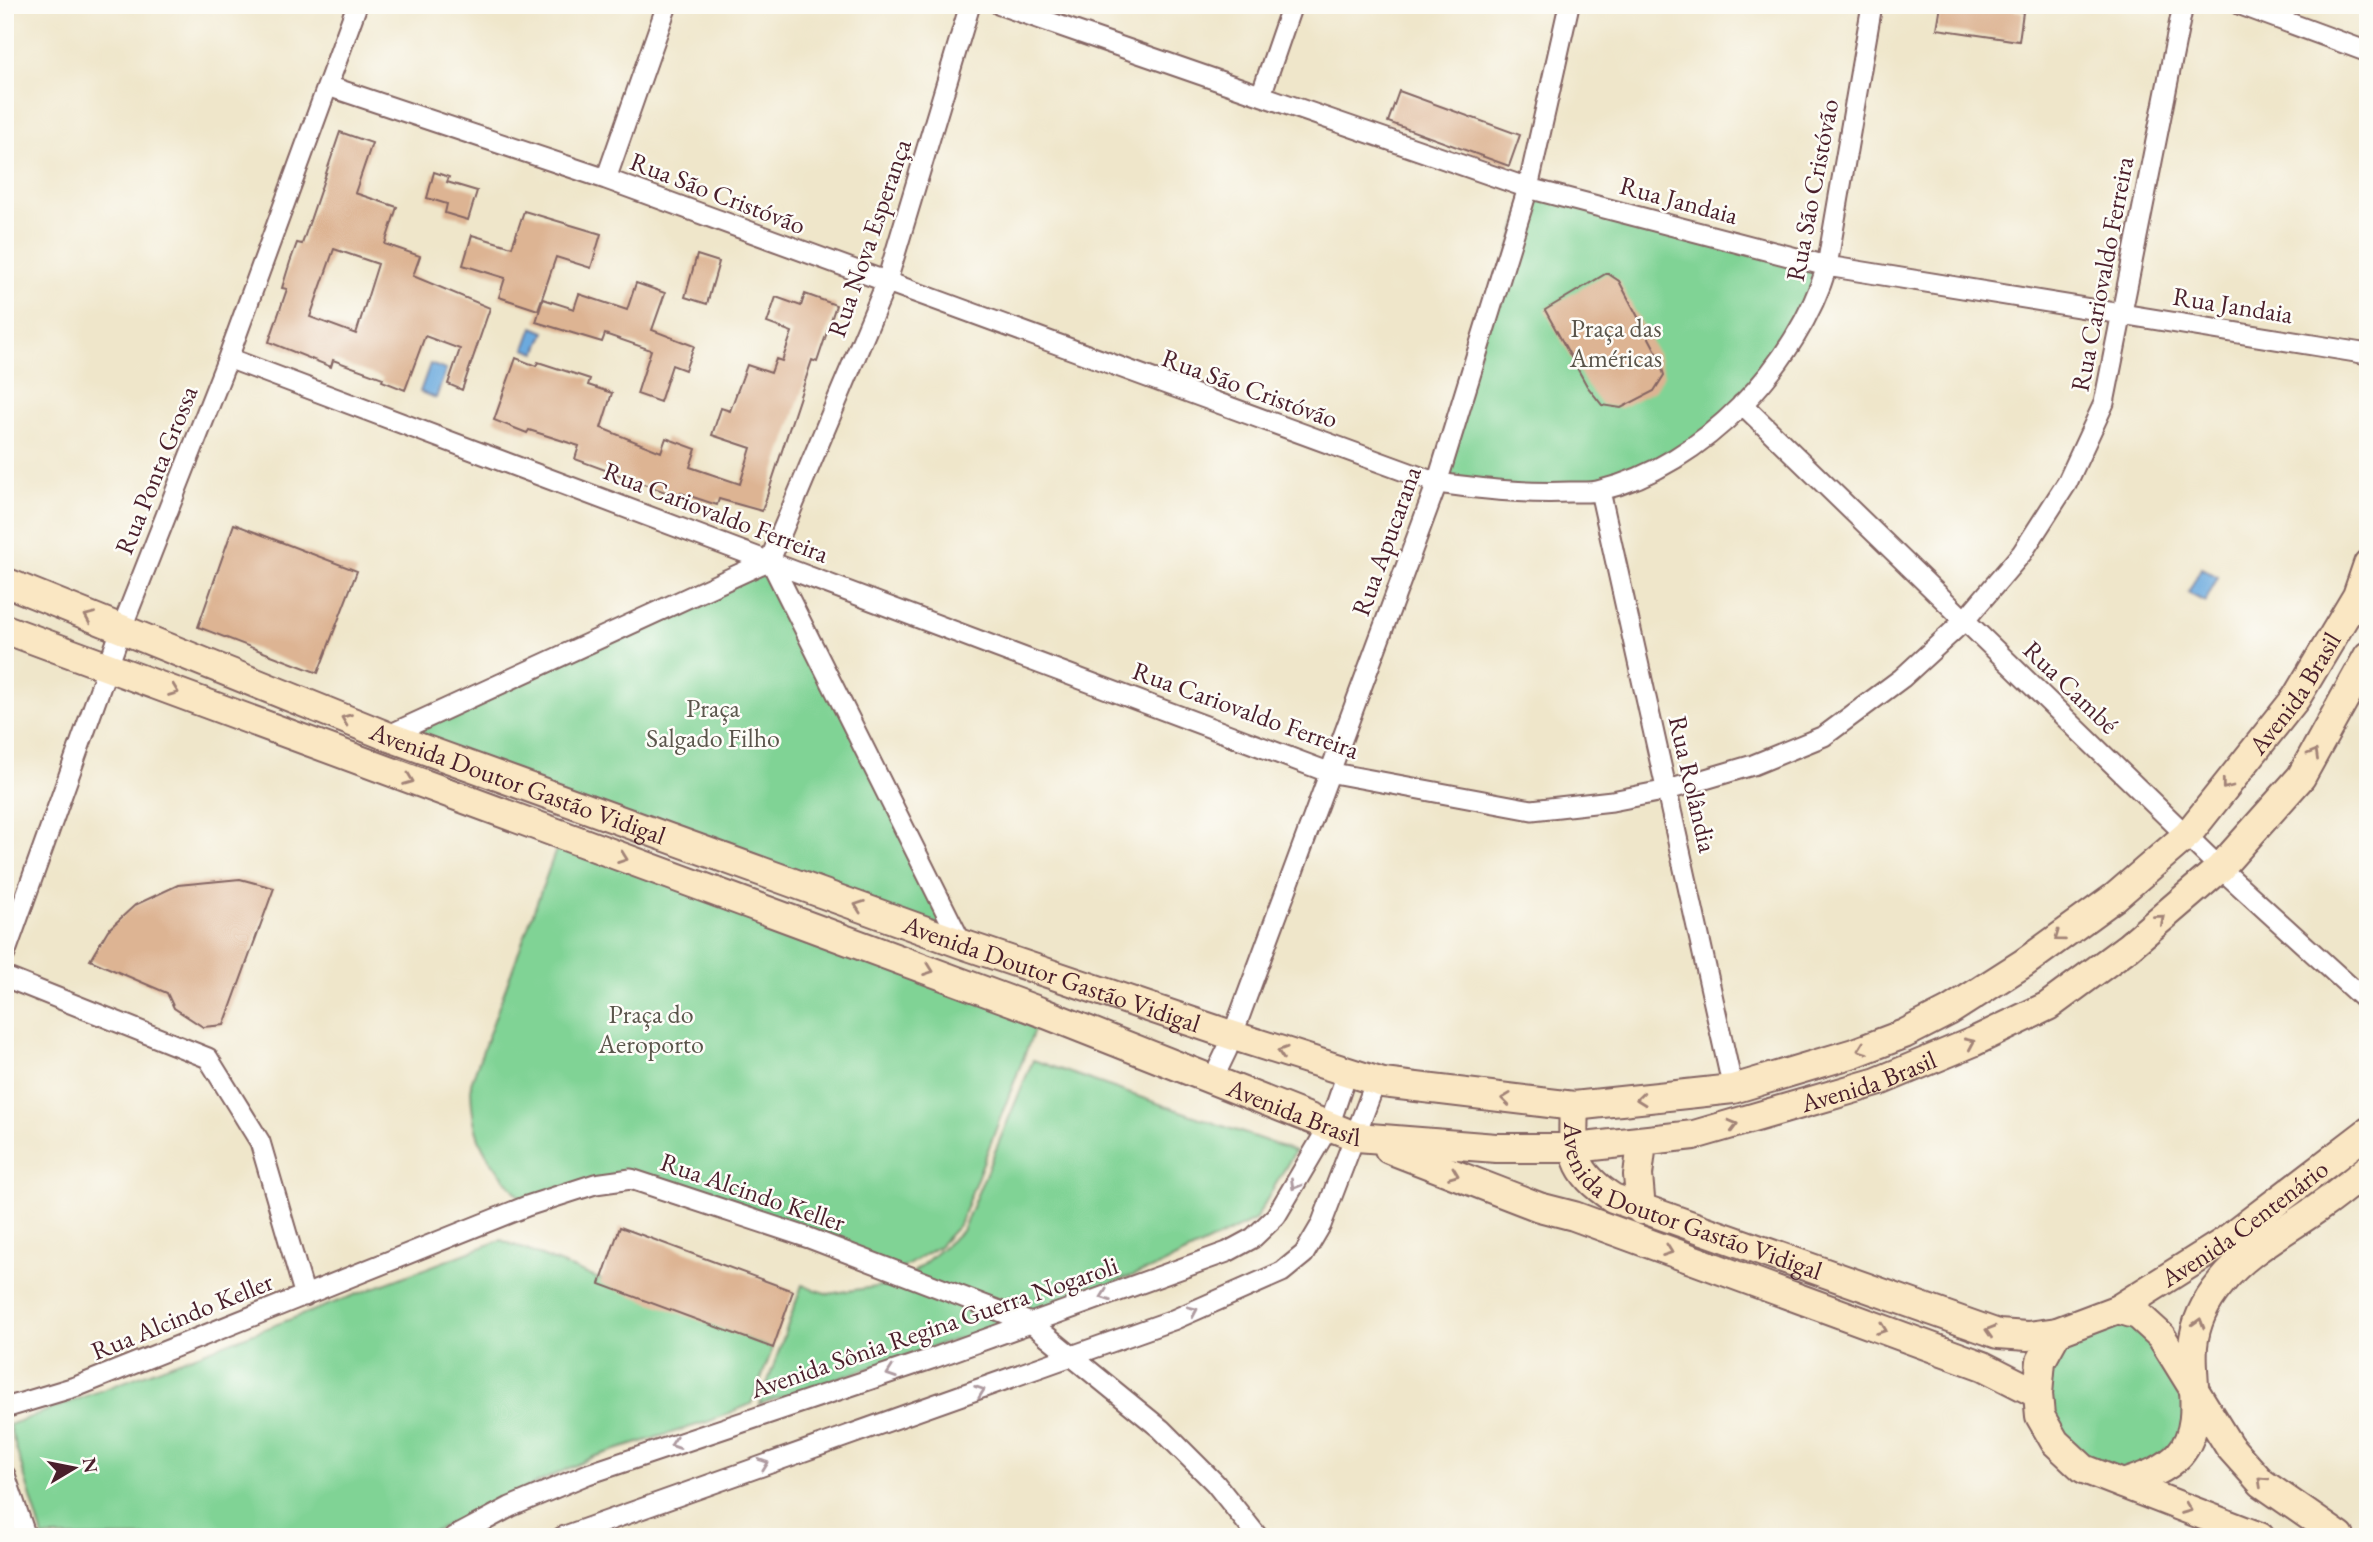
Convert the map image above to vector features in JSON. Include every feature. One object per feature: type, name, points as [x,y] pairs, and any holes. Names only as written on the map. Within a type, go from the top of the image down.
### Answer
[{"type":"main road","name":"Avenida Brasil","points":[[1574,1106],[1733,1089],[1854,1053],[1904,1034],[1950,1011],[2115,897],[2188,834],[2295,698],[2357,596],[2368,564]]},
{"type":"main road","name":"Avenida Doutor Gastão Vidigal","points":[[5,582],[387,736],[962,944],[1231,1035],[1376,1081],[1574,1106],[1575,1148],[1580,1169],[1588,1182],[1613,1198],[1998,1334],[2028,1336],[2057,1332]]},
{"type":"main road","name":"Avenida Doutor Gastão Vidigal","points":[[5,629],[1041,1012],[1212,1081]]},
{"type":"main road","name":"Avenida Brasil","points":[[1212,1081],[1357,1137],[1496,1148],[1575,1148],[1642,1143],[1694,1135],[1800,1107],[1877,1082],[1973,1042],[2048,1006],[2128,947],[2220,868],[2301,777],[2368,656]]},
{"type":"main road","name":"Avenida Centenário","points":[[2118,1309],[2224,1242],[2368,1132]]},
{"type":"main road","name":"Avenida Doutor Gastão Vidigal","points":[[1357,1137],[1539,1207],[1574,1216],[1983,1366],[2038,1394]]},
{"type":"main road","points":[[1642,1143],[1638,1175],[1642,1210]]},
{"type":"main road","name":"Avenida Centenário","points":[[2195,1391],[2193,1346],[2200,1315],[2221,1283],[2248,1256],[2324,1204],[2368,1169]]},
{"type":"main road","points":[[1574,1216],[1588,1182]]},
{"type":"main road","points":[[2260,1537],[2084,1469],[2055,1442],[2040,1416],[2038,1394],[2041,1361],[2057,1332],[2118,1309],[2149,1323],[2230,1446],[2262,1483],[2328,1529],[2357,1537]]},
{"type":"main road","points":[[2123,1484],[2158,1472],[2181,1453],[2192,1428],[2195,1391]]},
{"type":"street","name":"Rua Ponta Grossa","points":[[5,954],[110,667],[121,630],[228,358],[357,5]]},
{"type":"street","points":[[606,179],[667,5]]},
{"type":"street","name":"Rua Nova Esperança","points":[[770,560],[887,284],[970,5]]},
{"type":"street","name":"Rua Jandaia","points":[[1000,5],[1528,188],[1827,266],[2368,354]]},
{"type":"street","points":[[1261,95],[1292,5]]},
{"type":"street","name":"Rua Apucarana","points":[[1212,1081],[1437,483],[1528,188],[1569,5]]},
{"type":"street","name":"Rua São Cristóvão","points":[[328,86],[606,179],[1437,483],[1520,494],[1600,491],[1659,470],[1711,435],[1742,404],[1793,341],[1819,295],[1827,266],[1872,5]]},
{"type":"street","name":"Rua Cariovaldo Ferreira","points":[[228,358],[1328,772],[1532,810],[1612,801],[1668,790],[1753,765],[1824,736],[1902,678],[1964,621],[2022,553],[2067,483],[2104,403],[2183,5]]},
{"type":"street","points":[[2241,5],[2368,52]]},
{"type":"street","name":"Rua Cambé","points":[[1742,404],[1964,621],[2188,834],[2220,868],[2368,1003]]},
{"type":"street","name":"Rua Rolândia","points":[[1600,491],[1733,1089]]},
{"type":"street","points":[[387,736],[770,560],[962,944]]},
{"type":"street","points":[[5,977],[208,1058],[260,1142],[305,1296]]},
{"type":"street","name":"Avenida Sônia Regina Guerra Nogaroli","points":[[454,1537],[510,1507],[588,1474],[932,1359],[1227,1252],[1253,1238],[1276,1216],[1329,1126],[1347,1073]]},
{"type":"street","points":[[562,1537],[1073,1357],[1173,1320],[1282,1272],[1304,1254],[1321,1225],[1357,1137],[1376,1081]]},
{"type":"street","name":"Rua Alcindo Keller","points":[[5,1408],[78,1386],[527,1206],[595,1185],[631,1179],[809,1238],[1031,1323],[1161,1429],[1215,1483],[1258,1537]]},
{"type":"street","points":[[5,1475],[26,1537]]},
{"type":"green space","name":"Praça das Américas","points":[[1528,188],[1827,266],[1819,295],[1711,435],[1600,491],[1439,484]]},
{"type":"green space","name":"Praça Salgado Filho","points":[[770,560],[962,944],[387,736]]},
{"type":"green space","name":"Praça do Aeroporto","points":[[561,836],[1041,1012],[959,1225],[939,1246],[898,1271],[631,1179],[527,1206],[493,1163],[479,1138],[474,1123],[471,1083]]},
{"type":"green space","points":[[1033,1060],[1295,1151],[1255,1220],[1159,1266],[981,1331],[760,1404],[802,1285],[828,1294],[901,1283],[962,1231]]},
{"type":"green space","points":[[501,1240],[773,1348],[751,1404],[710,1421],[593,1457],[421,1537],[43,1537],[9,1425]]},
{"type":"green space","points":[[2118,1309],[2195,1391],[2192,1428],[2158,1472],[2084,1469],[2038,1394],[2057,1332]]},
{"type":"water","points":[[533,327],[545,332],[536,353],[525,349]]},
{"type":"water","points":[[430,364],[446,370],[436,398],[420,392]]},
{"type":"water","points":[[2201,568],[2218,577],[2205,602],[2188,593]]},
{"type":"building","points":[[1941,5],[1988,5],[2023,12],[2019,41],[1937,29]]},
{"type":"building","points":[[1399,91],[1520,135],[1509,166],[1388,122]]},
{"type":"building","points":[[340,132],[372,143],[355,193],[397,207],[385,244],[420,256],[413,276],[490,308],[462,390],[448,384],[460,349],[425,336],[405,390],[382,381],[383,378],[333,360],[331,367],[269,342],[287,289],[282,288],[290,262],[297,243],[302,244]],"holes":[[[334,249],[378,264],[356,334],[310,317]]]},
{"type":"building","points":[[434,172],[449,177],[447,182],[477,191],[468,220],[445,213],[447,204],[427,198]]},
{"type":"building","points":[[524,211],[601,234],[591,268],[556,257],[538,310],[499,297],[505,278],[463,265],[472,235],[512,247]]},
{"type":"building","points":[[697,255],[719,262],[707,304],[685,297]]},
{"type":"building","points":[[1607,273],[1619,281],[1658,355],[1664,375],[1654,391],[1621,408],[1602,405],[1587,386],[1545,310]]},
{"type":"building","points":[[636,283],[665,293],[652,330],[694,346],[685,370],[672,365],[660,402],[637,394],[651,350],[605,334],[602,342],[536,322],[543,299],[574,309],[579,294],[627,310]]},
{"type":"building","points":[[805,294],[836,305],[817,362],[812,360],[762,511],[719,499],[717,505],[681,493],[679,497],[575,459],[579,446],[529,430],[527,433],[494,420],[516,358],[536,366],[538,362],[590,379],[588,385],[612,393],[601,428],[661,452],[666,438],[696,449],[690,467],[740,484],[751,448],[712,435],[721,408],[730,411],[747,365],[771,373],[776,359],[782,361],[792,332],[767,323],[776,297],[801,306]]},
{"type":"building","points":[[234,524],[357,571],[318,673],[198,627]]},
{"type":"building","points":[[240,879],[274,888],[224,1025],[203,1027],[174,1008],[167,993],[90,960],[108,930],[135,905],[178,885]]},
{"type":"building","points":[[620,1227],[793,1291],[773,1348],[600,1284]]}]
